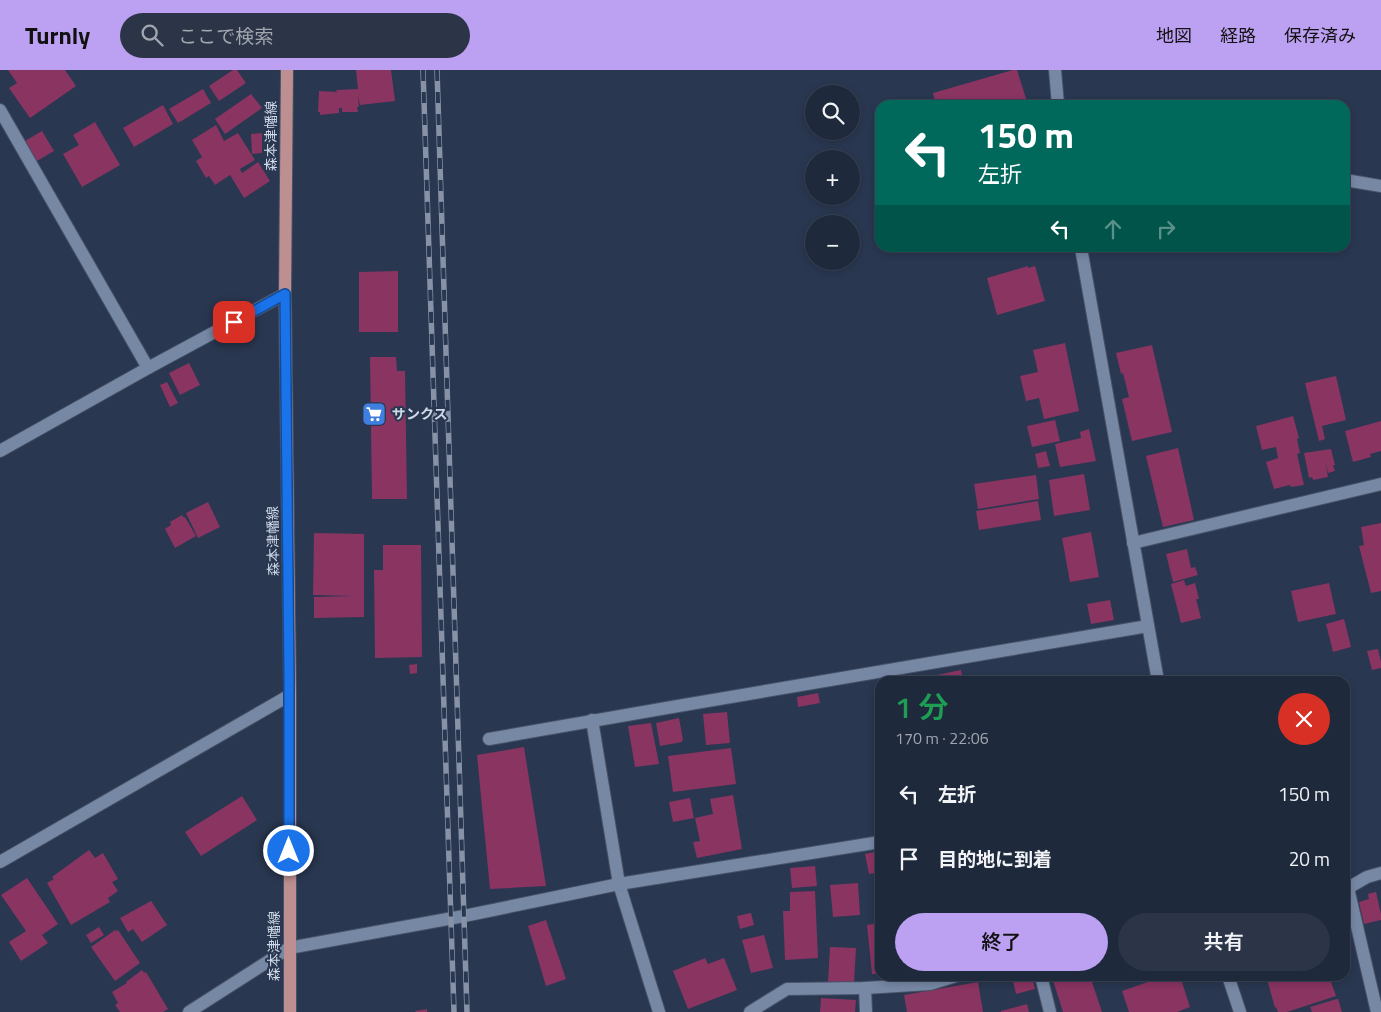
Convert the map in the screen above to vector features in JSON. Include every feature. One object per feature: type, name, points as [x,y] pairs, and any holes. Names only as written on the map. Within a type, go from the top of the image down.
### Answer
[{"type":"main road","name":"森本津幡線","points":[[287,70],[285,294],[290,695],[290,1012]]},
{"type":"street","points":[[1055,70],[1058,100]]},
{"type":"street","points":[[0,110],[148,368]]},
{"type":"street","points":[[1350,181],[1381,186]]},
{"type":"street","points":[[1082,252],[1157,676]]},
{"type":"street","points":[[0,451],[285,294]]},
{"type":"street","points":[[1133,543],[1381,484]]},
{"type":"street","points":[[489,739],[1148,626]]},
{"type":"street","points":[[0,862],[290,695]]},
{"type":"street","points":[[592,720],[619,884],[659,1012]]},
{"type":"street","points":[[189,1012],[289,948],[464,916],[619,884],[875,843]]},
{"type":"street","points":[[1350,886],[1367,876],[1381,873]]},
{"type":"street","points":[[1350,904],[1377,1012]]},
{"type":"street","points":[[750,1012],[787,989],[865,988],[930,984],[940,981]]},
{"type":"street","points":[[1042,981],[1050,1012]]},
{"type":"street","points":[[1230,981],[1240,1012]]},
{"type":"street","points":[[865,988],[866,1012]]},
{"type":"building","points":[[8,70],[65,70],[76,86],[30,118],[9,88],[17,83]]},
{"type":"building","points":[[233,70],[237,70],[246,83],[219,101],[209,86]]},
{"type":"building","points":[[356,70],[391,70],[395,101],[360,105],[358,96],[358,112],[342,112],[342,108],[339,108],[339,113],[320,115],[320,112],[318,112],[319,91],[337,92],[336,90],[358,89]]},
{"type":"building","points":[[1017,70],[1026,100],[935,100],[933,93]]},
{"type":"building","points":[[203,89],[211,103],[178,123],[169,109]]},
{"type":"building","points":[[251,94],[262,108],[225,134],[215,119]]},
{"type":"building","points":[[163,105],[173,124],[134,147],[123,128]]},
{"type":"building","points":[[95,122],[120,165],[82,187],[63,154],[79,145],[73,135]]},
{"type":"building","points":[[216,125],[224,141],[238,133],[255,160],[240,169],[242,173],[258,162],[270,181],[244,198],[230,175],[215,185],[209,176],[206,178],[196,161],[202,157],[192,140]]},
{"type":"building","points":[[42,131],[54,151],[37,161],[25,141]]},
{"type":"building","points":[[262,133],[262,153],[252,154],[251,134]]},
{"type":"building","points":[[1028,266],[1028,268],[1035,266],[1045,301],[997,315],[987,278]]},
{"type":"building","points":[[398,271],[398,332],[359,332],[359,272]]},
{"type":"building","points":[[1065,343],[1079,411],[1044,419],[1039,398],[1026,401],[1020,376],[1038,372],[1033,350]]},
{"type":"building","points":[[1152,345],[1172,432],[1132,441],[1122,399],[1129,397],[1116,353]]},
{"type":"building","points":[[370,357],[396,357],[397,371],[405,371],[407,499],[372,499]]},
{"type":"building","points":[[189,363],[200,385],[180,395],[169,373]]},
{"type":"building","points":[[1336,376],[1346,420],[1322,426],[1325,439],[1319,441],[1305,383]]},
{"type":"building","points":[[167,382],[178,403],[170,407],[160,385]]},
{"type":"building","points":[[1293,416],[1299,438],[1297,439],[1300,453],[1297,454],[1304,485],[1291,487],[1290,485],[1274,489],[1266,462],[1278,458],[1276,447],[1262,450],[1256,426]]},
{"type":"building","points":[[1055,420],[1060,441],[1032,447],[1027,426]]},
{"type":"building","points":[[1381,421],[1381,451],[1370,454],[1371,457],[1353,462],[1345,431]]},
{"type":"building","points":[[1089,429],[1096,461],[1060,467],[1055,444],[1081,438],[1080,432]]},
{"type":"building","points":[[1178,448],[1194,520],[1163,527],[1146,456]]},
{"type":"building","points":[[1331,449],[1335,471],[1328,473],[1325,460],[1328,477],[1313,480],[1312,477],[1309,478],[1304,453]]},
{"type":"building","points":[[1046,451],[1050,466],[1038,468],[1035,454]]},
{"type":"building","points":[[1084,474],[1090,510],[1054,516],[1049,480]]},
{"type":"building","points":[[1036,475],[1039,499],[978,509],[974,484]]},
{"type":"building","points":[[1038,501],[1041,520],[979,530],[976,511]]},
{"type":"building","points":[[208,502],[220,527],[198,538],[186,513]]},
{"type":"building","points":[[182,515],[196,536],[175,548],[165,529],[171,525],[170,522]]},
{"type":"building","points":[[1381,523],[1381,591],[1371,593],[1359,546],[1364,545],[1361,527]]},
{"type":"building","points":[[1091,532],[1099,577],[1070,582],[1062,538]]},
{"type":"building","points":[[314,533],[364,534],[364,617],[314,618],[314,597],[353,596],[313,595]]},
{"type":"building","points":[[383,545],[421,545],[422,657],[375,658],[374,570],[383,570]]},
{"type":"building","points":[[1187,549],[1191,568],[1195,567],[1198,575],[1173,582],[1166,554]]},
{"type":"building","points":[[1184,580],[1186,586],[1195,583],[1199,599],[1196,599],[1201,618],[1181,623],[1171,584]]},
{"type":"building","points":[[1329,583],[1336,614],[1298,622],[1291,591]]},
{"type":"building","points":[[1110,600],[1114,620],[1091,624],[1087,604]]},
{"type":"building","points":[[1344,619],[1351,647],[1333,652],[1326,624]]},
{"type":"building","points":[[1378,649],[1381,668],[1372,670],[1367,651]]},
{"type":"building","points":[[417,664],[417,673],[410,674],[409,665]]},
{"type":"building","points":[[961,670],[962,676],[937,676]]},
{"type":"building","points":[[818,693],[820,703],[798,707],[797,697]]},
{"type":"building","points":[[727,712],[730,743],[706,745],[703,714]]},
{"type":"building","points":[[679,718],[682,742],[660,746],[656,723]]},
{"type":"building","points":[[651,723],[659,764],[635,767],[628,726]]},
{"type":"building","points":[[524,747],[546,886],[490,889],[477,755]]},
{"type":"building","points":[[731,748],[736,784],[673,792],[668,756]]},
{"type":"building","points":[[733,795],[742,849],[697,858],[693,842],[700,841],[695,818],[713,814],[710,799]]},
{"type":"building","points":[[242,796],[257,820],[201,856],[185,832]]},
{"type":"building","points":[[690,798],[694,818],[673,822],[669,802]]},
{"type":"building","points":[[89,850],[95,858],[103,853],[118,879],[112,882],[118,891],[108,898],[110,902],[71,925],[47,883],[54,879],[52,877]]},
{"type":"building","points":[[875,852],[875,873],[869,874],[865,854]]},
{"type":"building","points":[[815,866],[817,886],[792,888],[790,868]]},
{"type":"building","points":[[27,878],[58,924],[42,935],[48,943],[21,961],[9,942],[26,931],[1,895]]},
{"type":"building","points":[[858,883],[860,915],[833,917],[830,885]]},
{"type":"building","points":[[815,891],[818,958],[785,960],[783,911],[790,911],[790,892]]},
{"type":"building","points":[[1376,892],[1381,920],[1364,924],[1359,902],[1369,899],[1368,894]]},
{"type":"building","points":[[151,901],[167,925],[142,942],[133,929],[128,932],[120,918]]},
{"type":"building","points":[[751,913],[754,925],[740,929],[737,916]]},
{"type":"building","points":[[546,920],[566,979],[546,986],[528,926]]},
{"type":"building","points":[[875,924],[875,974],[872,974],[867,925]]},
{"type":"building","points":[[99,927],[104,935],[91,943],[86,935]]},
{"type":"building","points":[[115,930],[118,930],[140,963],[115,981],[91,947]]},
{"type":"building","points":[[764,935],[773,968],[751,973],[742,940]]},
{"type":"building","points":[[830,947],[856,948],[854,983],[828,982]]},
{"type":"building","points":[[705,958],[708,964],[724,958],[737,990],[688,1009],[673,971]]},
{"type":"building","points":[[142,970],[144,973],[146,972],[168,1009],[163,1012],[120,1012],[115,1005],[118,1003],[112,992],[127,983]]},
{"type":"building","points":[[1013,981],[1033,981],[1035,989],[1016,994]]},
{"type":"building","points":[[1053,981],[1092,981],[1102,1012],[1063,1012]]},
{"type":"building","points":[[1151,981],[1182,981],[1190,1007],[1177,1012],[1129,1012],[1122,991]]},
{"type":"building","points":[[1268,981],[1331,981],[1336,996],[1287,1012],[1278,1012],[1275,1008]]},
{"type":"building","points":[[978,982],[983,1012],[907,1012],[904,995]]},
{"type":"building","points":[[821,998],[856,1000],[855,1012],[820,1012]]},
{"type":"building","points":[[1338,999],[1342,1012],[1312,1012],[1310,1007]]},
{"type":"building","points":[[1027,1004],[1029,1012],[1001,1012],[1001,1011]]},
{"type":"building","points":[[427,1009],[427,1012],[415,1011]]},
{"type":"railway","points":[[423,70],[454,1012]]},
{"type":"railway","points":[[437,70],[467,1012]]},
{"type":"place","name":"サンクス","points":[[374,414]]},
{"type":"route","points":[[234,322],[285,294],[289,851]]}]
